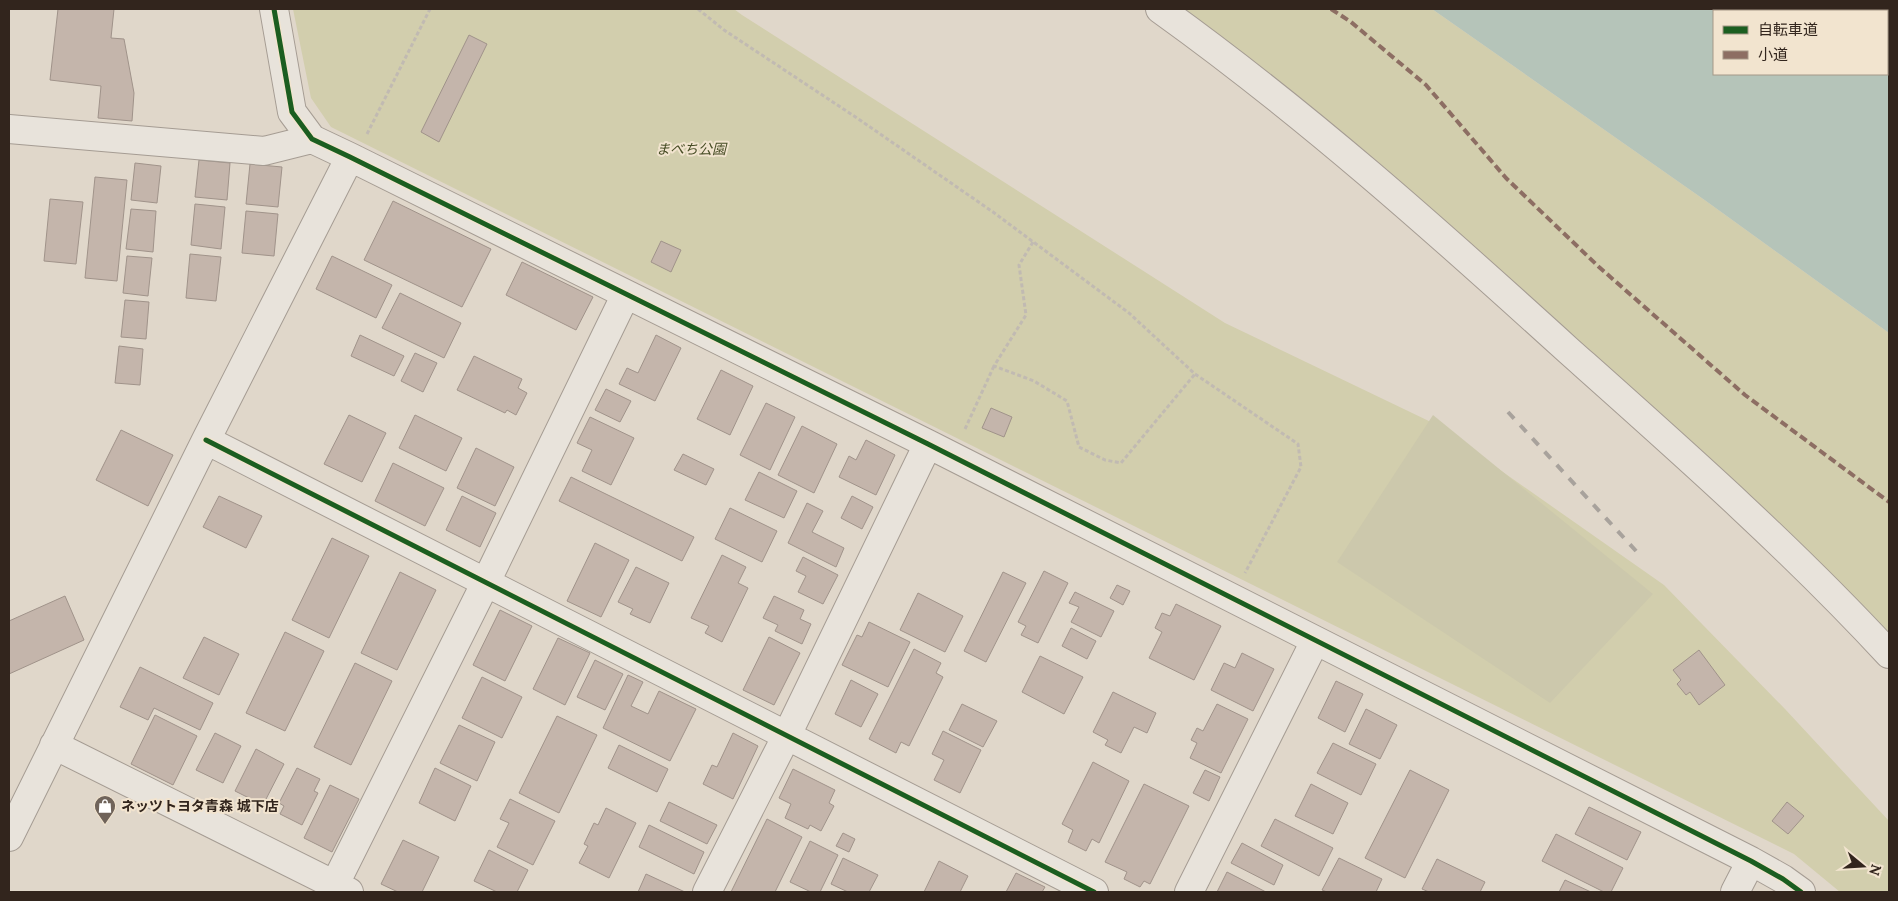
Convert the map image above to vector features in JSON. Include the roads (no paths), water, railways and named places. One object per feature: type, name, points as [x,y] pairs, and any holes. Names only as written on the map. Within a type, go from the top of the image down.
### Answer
[{"type":"street","points":[[274,9],[292,112],[312,139],[350,156],[928,444],[1751,861],[1800,892]]},
{"type":"street","points":[[1160,9],[1310,122],[1422,218],[1734,499],[1853,615],[1889,654]]},
{"type":"street","points":[[9,129],[264,151],[312,139]]},
{"type":"street","points":[[9,837],[206,440],[350,156]]},
{"type":"street","points":[[54,746],[338,890],[626,294]]},
{"type":"street","points":[[206,440],[1094,892]]},
{"type":"street","points":[[707,892],[787,735],[928,444]]},
{"type":"street","points":[[1189,892],[1315,640]]},
{"type":"street","points":[[1735,892],[1751,861]]},
{"type":"railway","points":[[1508,412],[1637,552]]},
{"type":"place","name":"ネッツトヨタ青森 城下店","points":[[105,825]]},
{"type":"park label","name":"まべち公園","points":[[691,149]]}]
